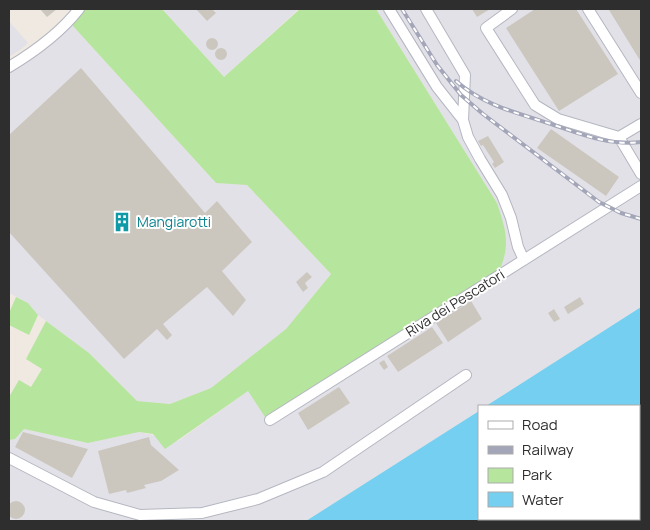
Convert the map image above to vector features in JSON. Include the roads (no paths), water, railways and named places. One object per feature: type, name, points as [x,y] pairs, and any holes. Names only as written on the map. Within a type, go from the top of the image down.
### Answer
[{"type":"street","points":[[9,67],[28,55],[71,19],[79,9]]},
{"type":"street","points":[[389,9],[437,87],[463,120]]},
{"type":"street","points":[[426,9],[465,75],[463,120],[468,137],[502,195],[511,218],[518,247],[524,260]]},
{"type":"street","points":[[510,9],[486,28],[535,105],[558,119],[619,138],[641,174]]},
{"type":"street","points":[[588,9],[641,93]]},
{"type":"street","points":[[619,138],[641,124]]},
{"type":"street","name":"Riva dei Pescatori","points":[[270,420],[641,186]]},
{"type":"street","points":[[9,458],[94,502],[140,515],[202,513],[258,499],[323,472],[466,375]]},
{"type":"water","points":[[641,307],[641,521],[306,521],[478,412],[478,520],[640,520],[640,405],[488,405]]},
{"type":"railway","points":[[402,9],[437,65],[461,95],[483,114],[599,202],[621,213],[641,219]]},
{"type":"railway","points":[[456,81],[477,96],[526,116],[606,141],[641,142]]},
{"type":"place","name":"Mangiarotti","points":[[122,222]]}]
